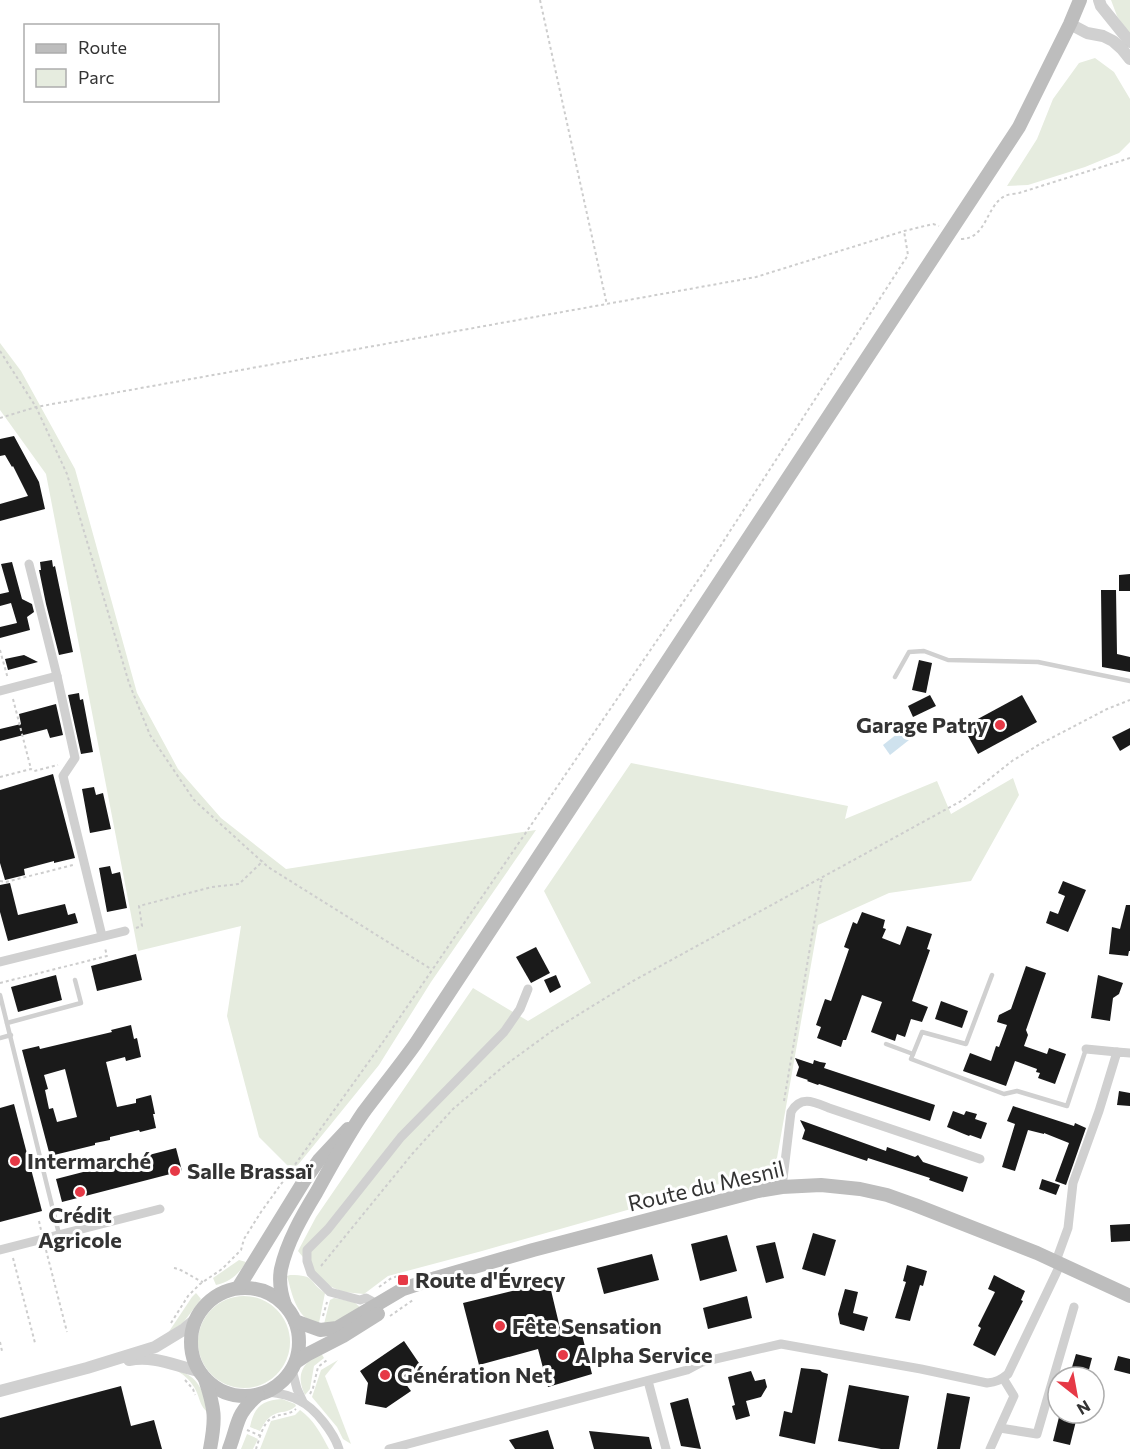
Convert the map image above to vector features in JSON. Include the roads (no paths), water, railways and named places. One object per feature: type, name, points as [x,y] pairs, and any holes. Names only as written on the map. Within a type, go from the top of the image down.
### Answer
[{"type":"main road","points":[[229,1449],[239,1416],[247,1404],[277,1386],[294,1366],[299,1352],[300,1342],[295,1321],[282,1297],[281,1269],[288,1247],[324,1178],[362,1115],[423,1033],[1019,127],[1080,0]]},
{"type":"main road","points":[[238,1288],[319,1160],[362,1115]]},
{"type":"main road","name":"Route du Mesnil","points":[[294,1366],[308,1354],[343,1336],[403,1289],[533,1250],[758,1191],[782,1187],[828,1186],[860,1189],[887,1196],[1059,1262],[1130,1296]]},
{"type":"main road","points":[[210,1449],[214,1431],[214,1406],[193,1359],[191,1345],[196,1319],[209,1302],[238,1288],[264,1291],[285,1305]]},
{"type":"main road","name":"Route du Mesnil","points":[[295,1321],[320,1330],[337,1328],[379,1308]]},
{"type":"main road","points":[[202,1375],[213,1386],[230,1394],[249,1396],[263,1393]]},
{"type":"street","points":[[1099,0],[1101,6],[1130,42]]},
{"type":"street","points":[[1070,24],[1087,33],[1113,41],[1130,59]]},
{"type":"street","points":[[29,564],[75,758],[63,776],[102,936]]},
{"type":"street","points":[[0,691],[57,676]]},
{"type":"street","points":[[0,962],[125,931]]},
{"type":"street","points":[[379,1308],[366,1298],[360,1300],[330,1292],[314,1275],[307,1262],[307,1250],[328,1229],[401,1137],[504,1032],[520,1009],[528,989]]},
{"type":"street","points":[[1086,1049],[1130,1053]]},
{"type":"street","points":[[389,1449],[648,1381],[687,1370],[702,1362],[781,1344],[987,1383],[996,1382],[1003,1378],[1010,1368],[1059,1262],[1068,1227],[1073,1183],[1117,1052]]},
{"type":"street","points":[[782,1187],[791,1113],[795,1106],[808,1101],[817,1102],[828,1108],[980,1159]]},
{"type":"street","points":[[0,1250],[160,1209]]},
{"type":"street","points":[[1000,1428],[1037,1434],[1074,1307]]},
{"type":"street","points":[[0,1391],[155,1347],[196,1319]]},
{"type":"street","points":[[87,1368],[139,1358],[170,1362],[202,1375]]},
{"type":"street","points":[[294,1366],[297,1389],[303,1401],[326,1426],[339,1449]]},
{"type":"street","points":[[990,1449],[1014,1396],[1003,1378]]},
{"type":"street","points":[[648,1381],[666,1449]]},
{"type":"street","points":[[263,1393],[282,1394],[303,1401]]},
{"type":"lane","points":[[894,677],[909,652],[924,651],[948,660],[1038,662],[1130,681]]},
{"type":"lane","points":[[992,975],[966,1044],[922,1032],[911,1059],[1004,1095],[1017,1091],[1067,1106],[1086,1049]]},
{"type":"lane","points":[[8,1023],[81,1003],[75,980]]},
{"type":"lane","points":[[0,995],[60,1235]]},
{"type":"lane","points":[[0,1038],[11,1035]]},
{"type":"lane","points":[[886,1044],[913,1054]]},
{"type":"water","points":[[902,730],[909,740],[890,755],[883,745]]},
{"type":"place","name":"Garage Patry","points":[[1000,725]]},
{"type":"place","name":"Intermarché","points":[[15,1161]]},
{"type":"place","name":"Salle Brassaï","points":[[175,1171]]},
{"type":"place","name":"Crédit Agricole","points":[[80,1192]]},
{"type":"place","name":"Route d'Évrecy","points":[[403,1280]]},
{"type":"place","name":"Fête Sensation","points":[[500,1326]]},
{"type":"place","name":"Alpha Service","points":[[563,1355]]},
{"type":"place","name":"Génération Net","points":[[385,1375]]}]
